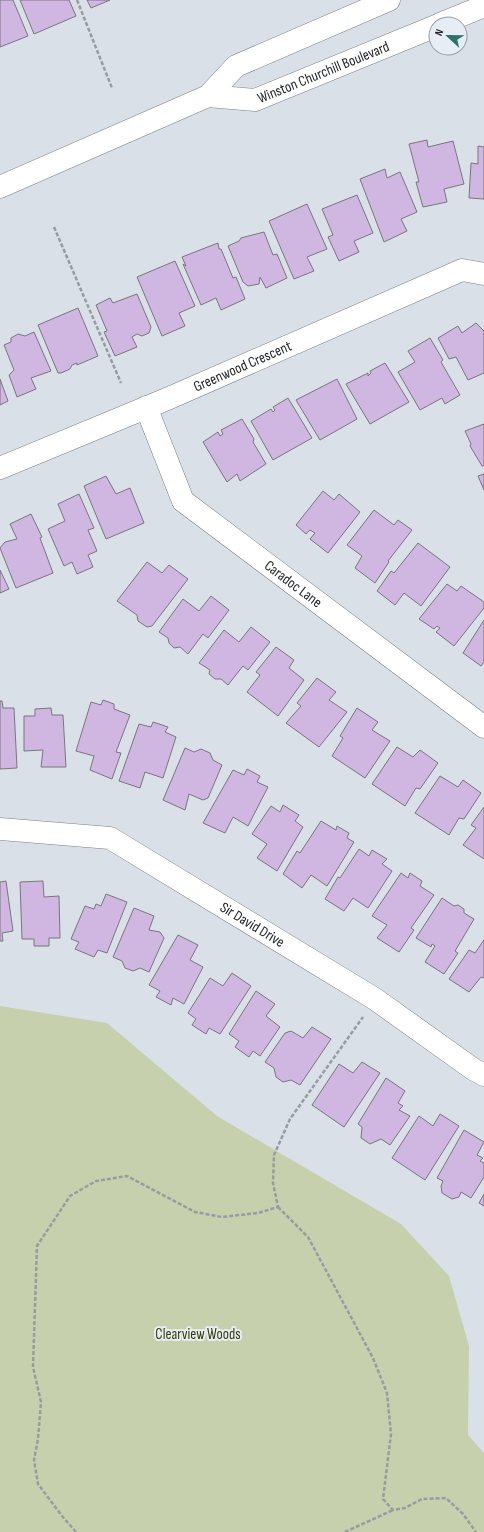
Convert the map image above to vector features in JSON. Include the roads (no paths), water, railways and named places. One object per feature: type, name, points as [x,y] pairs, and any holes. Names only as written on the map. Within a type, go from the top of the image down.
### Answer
[{"type":"street","name":"Winston Churchill Boulevard","points":[[0,187],[208,96],[236,66],[388,0]]},
{"type":"street","points":[[460,16],[484,6]]},
{"type":"street","name":"Winston Churchill Boulevard","points":[[208,96],[255,100],[428,29]]},
{"type":"street","name":"Greenwood Crescent","points":[[0,468],[146,407],[462,270],[484,274]]},
{"type":"street","name":"Caradoc Lane","points":[[146,407],[183,501],[484,727]]},
{"type":"street","name":"Sir David Drive","points":[[0,829],[110,838],[375,999],[473,1070],[484,1075]]},
{"type":"park label","name":"Clearview Woods","points":[[198,1334]]}]
